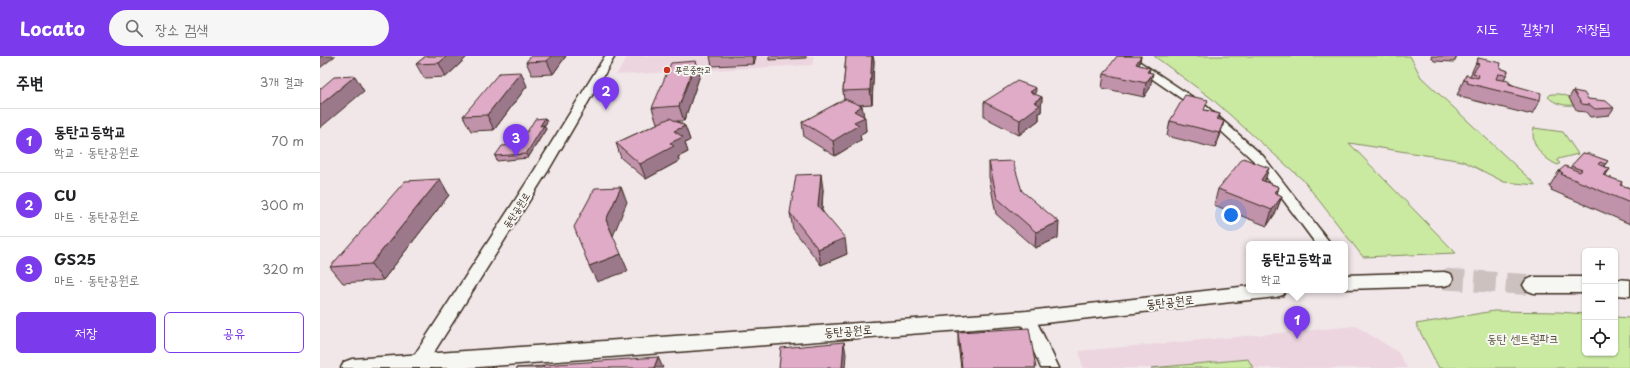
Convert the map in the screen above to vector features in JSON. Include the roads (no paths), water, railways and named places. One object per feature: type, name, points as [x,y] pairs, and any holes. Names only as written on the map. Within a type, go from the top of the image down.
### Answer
[{"type":"main road","points":[[1534,285],[1582,285]]},
{"type":"main road","points":[[1618,287],[1630,288]]},
{"type":"street","name":"동탄공원로","points":[[417,365],[541,171],[610,56]]},
{"type":"street","points":[[1124,56],[1202,108],[1259,159],[1322,241]]},
{"type":"street","points":[[1348,279],[1444,280]]},
{"type":"street","name":"동탄공원로","points":[[352,368],[417,365],[1028,318],[1249,293]]},
{"type":"street","points":[[1028,318],[1050,368]]},
{"type":"tunnel","points":[[1444,279],[1534,285]]},
{"type":"place","name":"푸른중학교","points":[[667,70]]},
{"type":"place","name":"CU","points":[[606,110]]},
{"type":"place","name":"GS25","points":[[516,157]]},
{"type":"place","name":"동탄고등학교","points":[[1297,339]]},
{"type":"park label","name":"동탄 센트럴파크","points":[[1523,339]]}]
